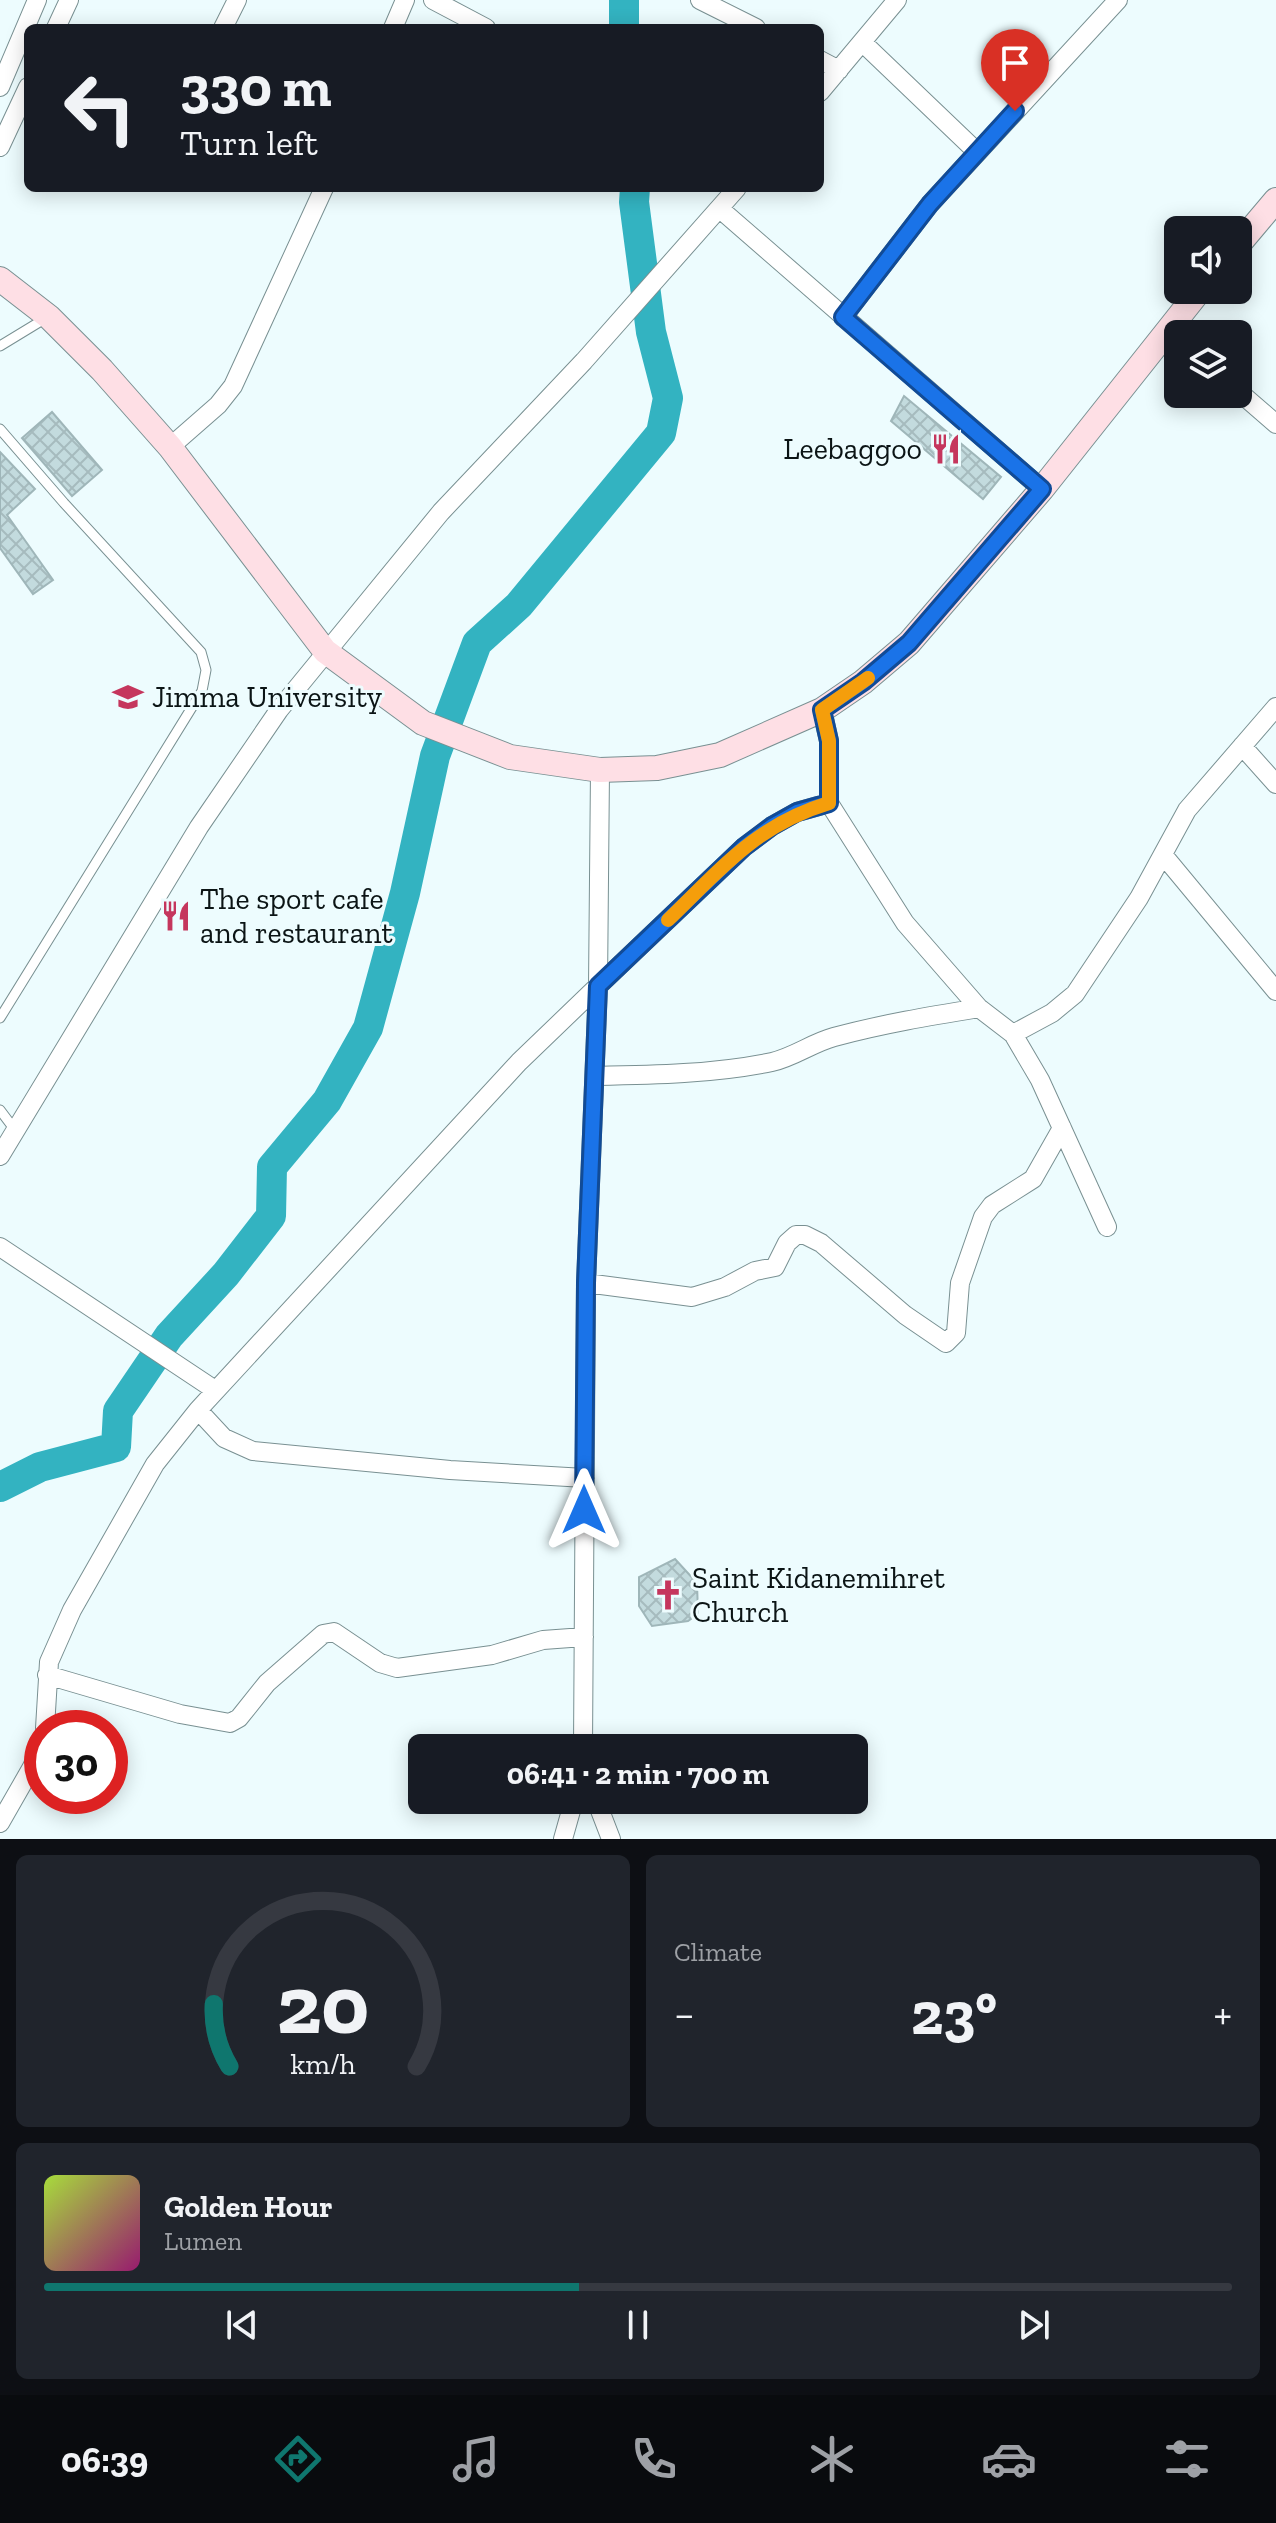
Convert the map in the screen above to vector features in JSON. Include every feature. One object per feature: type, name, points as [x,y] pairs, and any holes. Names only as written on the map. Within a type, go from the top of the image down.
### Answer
[{"type":"street","points":[[27,24],[37,0]]},
{"type":"street","points":[[58,24],[69,0]]},
{"type":"street","points":[[225,24],[237,0]]},
{"type":"street","points":[[395,24],[405,0]]},
{"type":"street","points":[[433,0],[478,24]]},
{"type":"street","points":[[700,0],[748,24]]},
{"type":"street","points":[[824,87],[897,0]]},
{"type":"street","points":[[843,317],[930,204],[1118,0]]},
{"type":"street","points":[[0,87],[24,31]]},
{"type":"street","points":[[862,42],[977,152]]},
{"type":"street","points":[[824,62],[839,70]]},
{"type":"street","points":[[0,147],[24,96]]},
{"type":"street","points":[[170,447],[218,405],[233,386],[322,192]]},
{"type":"street","points":[[0,1156],[199,827],[279,710],[441,512],[584,361],[734,192]]},
{"type":"street","points":[[1252,228],[1276,200]]},
{"type":"street","points":[[720,209],[1042,489]]},
{"type":"street","points":[[0,279],[49,317],[102,370],[170,447],[325,651],[423,723],[503,754],[600,770],[657,768],[720,755],[822,710],[863,682],[909,643],[1164,344]]},
{"type":"street","points":[[1252,403],[1276,424]]},
{"type":"street","points":[[1013,1034],[1052,1013],[1075,994],[1164,856],[1187,810],[1276,707]]},
{"type":"street","points":[[822,710],[829,741],[829,803],[905,923],[979,1008],[1013,1034],[1040,1080],[1107,1227]]},
{"type":"street","points":[[1242,746],[1276,784]]},
{"type":"street","points":[[583,1734],[586,1283],[598,986],[600,770]]},
{"type":"street","points":[[46,1710],[49,1662],[72,1610],[155,1464],[215,1390],[519,1062],[598,986],[744,847],[797,812],[829,803]]},
{"type":"street","points":[[1164,856],[1276,991]]},
{"type":"street","points":[[595,1076],[664,1075],[769,1063],[833,1037],[979,1008]]},
{"type":"street","points":[[586,1283],[692,1297],[725,1287],[755,1271],[775,1267],[787,1243],[796,1235],[805,1235],[821,1243],[905,1315],[946,1343],[956,1333],[960,1283],[983,1217],[992,1205],[1033,1179],[1062,1128]]},
{"type":"street","points":[[0,1247],[215,1390]]},
{"type":"street","points":[[198,1410],[224,1438],[253,1451],[450,1470],[585,1478]]},
{"type":"street","points":[[47,1675],[180,1714],[230,1723],[239,1718],[267,1683],[323,1634],[334,1632],[380,1663],[397,1668],[492,1655],[543,1640],[584,1637]]},
{"type":"street","points":[[0,1823],[24,1781]]},
{"type":"street","points":[[563,1839],[570,1814]]},
{"type":"street","points":[[601,1814],[611,1839]]},
{"type":"lane","points":[[0,346],[49,317]]},
{"type":"lane","points":[[0,429],[201,652],[206,670],[202,691],[0,1018]]},
{"type":"lane","points":[[0,1110],[15,1130]]},
{"type":"building","name":"Leebaggoo","points":[[904,396],[1001,477],[983,499],[891,421]]},
{"type":"building","points":[[52,412],[102,470],[72,496],[22,438]]},
{"type":"building","points":[[0,452],[35,489],[7,515],[53,580],[33,594],[0,548]]},
{"type":"building","name":"Saint Kidanemihret Church","points":[[675,1559],[697,1583],[698,1614],[688,1621],[652,1626],[639,1606],[639,1577]]},
{"type":"waterway","points":[[624,0],[624,24]]},
{"type":"waterway","points":[[0,1487],[40,1467],[116,1447],[118,1411],[169,1336],[226,1274],[271,1216],[272,1167],[327,1101],[368,1028],[405,893],[435,756],[477,643],[519,605],[661,433],[668,398],[651,332],[635,192]]},
{"type":"slow traffic","points":[[668,920],[744,847],[772,826],[797,812],[829,803],[829,741],[822,710],[868,678]]},
{"type":"place","name":"Leebaggoo","points":[[946,449]]},
{"type":"place","name":"Jimma University","points":[[128,697]]},
{"type":"place","name":"The sport cafe and restaurant","points":[[176,916]]},
{"type":"place","name":"Saint Kidanemihret Church","points":[[668,1595]]},
{"type":"route","points":[[584,1510],[586,1283],[598,986],[744,847],[797,812],[829,803],[829,741],[822,710],[863,682],[909,643],[1042,489],[843,317],[930,204],[1015,111]]}]
